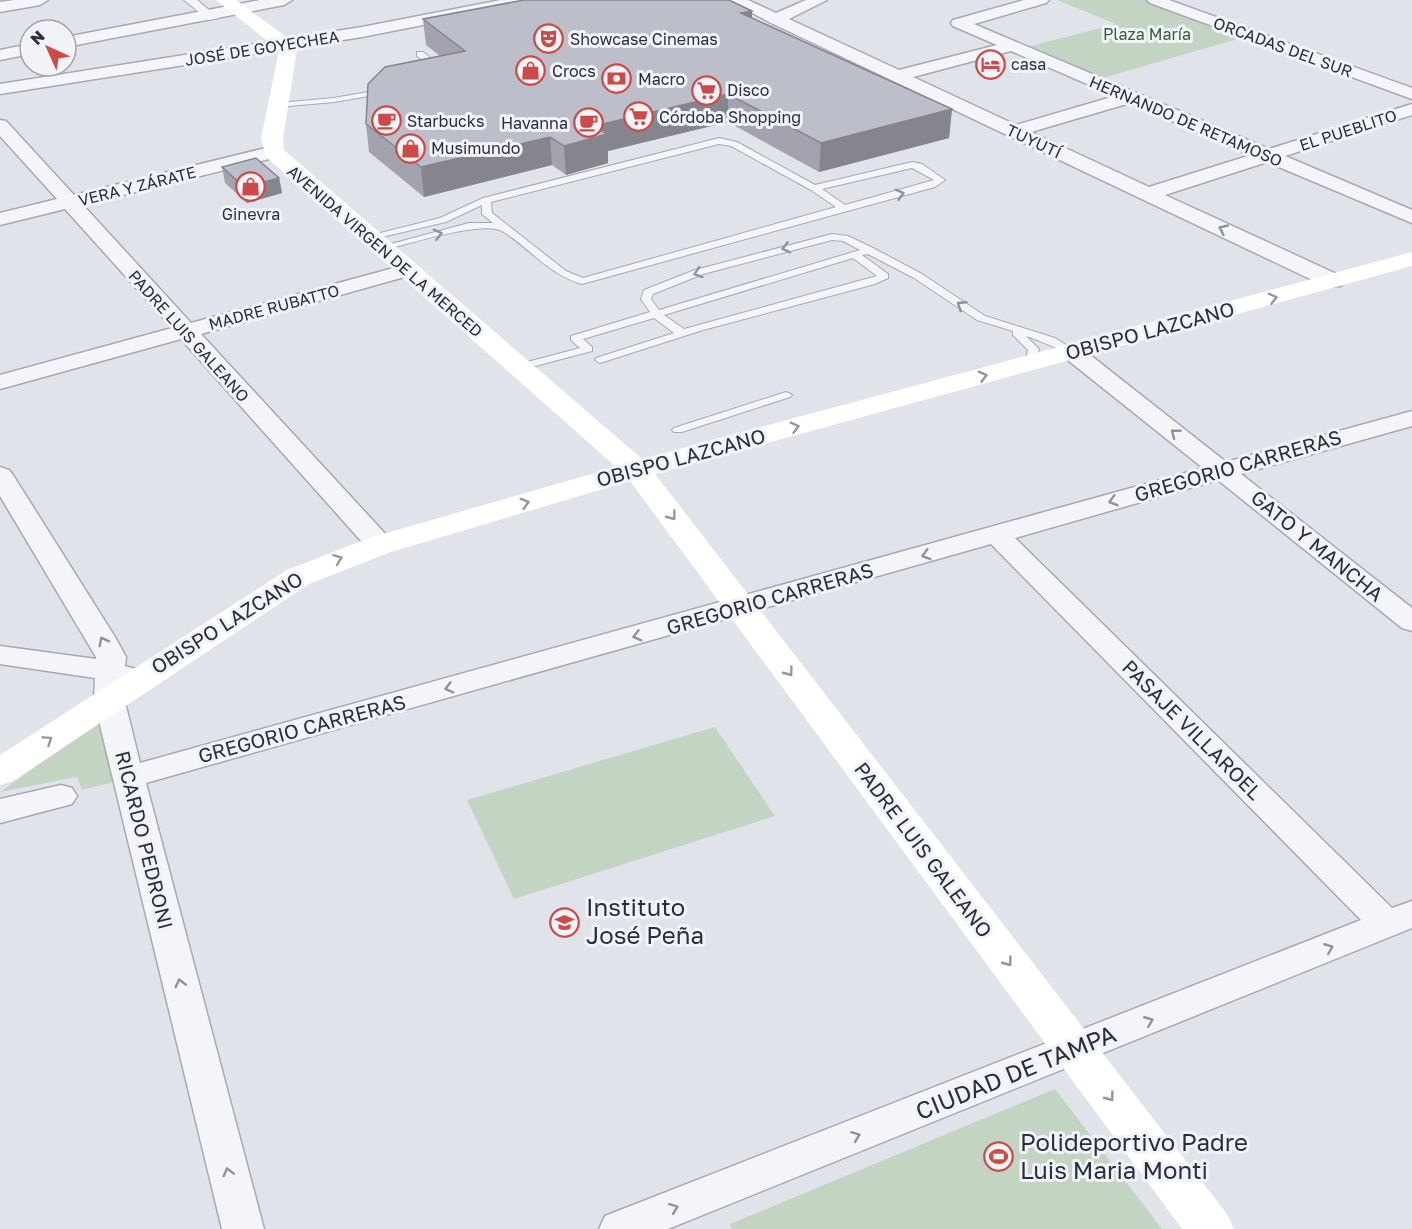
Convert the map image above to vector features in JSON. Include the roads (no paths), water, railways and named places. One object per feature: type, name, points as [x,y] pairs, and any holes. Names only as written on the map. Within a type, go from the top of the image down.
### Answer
[{"type":"main road","points":[[231,4],[285,45]]},
{"type":"main road","name":"AVENIDA VIRGEN DE LA MERCED","points":[[285,45],[288,50],[272,139],[274,152],[637,470]]},
{"type":"main road","name":"OBISPO LAZCANO","points":[[0,772],[119,683],[298,577],[380,545],[637,470],[1412,259]]},
{"type":"main road","name":"PADRE LUIS GALEANO","points":[[637,470],[1210,1229]]},
{"type":"street","points":[[0,7],[40,0]]},
{"type":"street","points":[[190,0],[211,16]]},
{"type":"street","points":[[78,40],[211,16],[231,4],[284,0]]},
{"type":"street","name":"JOSÉ DE GOYECHEA","points":[[0,89],[393,27],[524,0]]},
{"type":"street","name":"TUYUTÍ","points":[[736,0],[1333,281]]},
{"type":"street","points":[[775,19],[819,0]]},
{"type":"street","name":"HERNANDO DE RETAMOSO","points":[[1041,0],[962,20],[960,24],[1412,217]]},
{"type":"street","name":"ORCADAS DEL SUR","points":[[1155,0],[1412,94]]},
{"type":"street","points":[[1173,7],[1198,0]]},
{"type":"street","points":[[897,76],[1012,46]]},
{"type":"street","points":[[0,55],[18,51]]},
{"type":"street","points":[[1014,131],[1131,97]]},
{"type":"street","name":"EL PUEBLITO","points":[[1148,194],[1412,109]]},
{"type":"street","name":"PADRE LUIS GALEANO","points":[[0,125],[380,545]]},
{"type":"street","name":"VERA Y ZÁRATE","points":[[0,219],[274,152]]},
{"type":"street","name":"MADRE RUBATTO","points":[[0,381],[408,270]]},
{"type":"street","name":"GATO Y MANCHA","points":[[1072,352],[1412,622]]},
{"type":"street","name":"GREGORIO CARRERAS","points":[[128,777],[740,608],[1221,470],[1412,418]]},
{"type":"street","name":"RICARDO PEDRONI","points":[[0,475],[101,637],[111,657],[119,683],[128,777],[243,1229]]},
{"type":"street","name":"PASAJE VILLAROEL","points":[[997,535],[1400,919]]},
{"type":"street","points":[[0,655],[119,683]]},
{"type":"street","points":[[0,811],[61,796]]},
{"type":"street","name":"CIUDAD DE TAMPA","points":[[620,1229],[1400,919]]},
{"type":"lane","points":[[420,54],[448,76]]},
{"type":"lane","points":[[278,105],[347,98],[400,88]]},
{"type":"lane","points":[[375,242],[443,220],[486,200],[719,141],[734,144],[814,188],[843,208]]},
{"type":"lane","points":[[486,200],[486,214],[562,273],[582,281],[932,185],[940,180],[919,166],[912,165],[814,188]]},
{"type":"lane","points":[[375,242],[470,226],[502,226]]},
{"type":"lane","name":"GATO Y MANCHA","points":[[657,315],[647,303],[645,295],[648,292],[740,260],[832,237],[855,241],[918,276],[981,318],[1051,340],[1072,352]]},
{"type":"lane","points":[[717,243],[740,260]]},
{"type":"lane","points":[[520,367],[588,350],[575,338],[657,315],[672,307],[870,250]]},
{"type":"lane","points":[[600,360],[682,334],[872,282],[884,276],[854,254]]},
{"type":"lane","points":[[657,315],[682,334]]},
{"type":"lane","name":"GATO Y MANCHA","points":[[1014,330],[1034,349],[1030,363]]},
{"type":"lane","points":[[678,430],[786,395]]},
{"type":"place","name":"Showcase Cinemas","points":[[549,39]]},
{"type":"place","name":"casa","points":[[990,64]]},
{"type":"place","name":"Crocs","points":[[531,71]]},
{"type":"place","name":"Macro","points":[[617,79]]},
{"type":"place","name":"Disco","points":[[706,90]]},
{"type":"place","name":"Córdoba Shopping","points":[[638,117]]},
{"type":"place","name":"Starbucks","points":[[386,121]]},
{"type":"place","name":"Havanna","points":[[589,123]]},
{"type":"place","name":"Musimundo","points":[[410,148]]},
{"type":"place","name":"Ginevra","points":[[251,186]]},
{"type":"place","name":"Instituto José Peña","points":[[565,922]]},
{"type":"place","name":"Polideportivo Padre Luis Maria Monti","points":[[999,1157]]},
{"type":"park label","name":"Plaza María","points":[[1147,34]]}]
